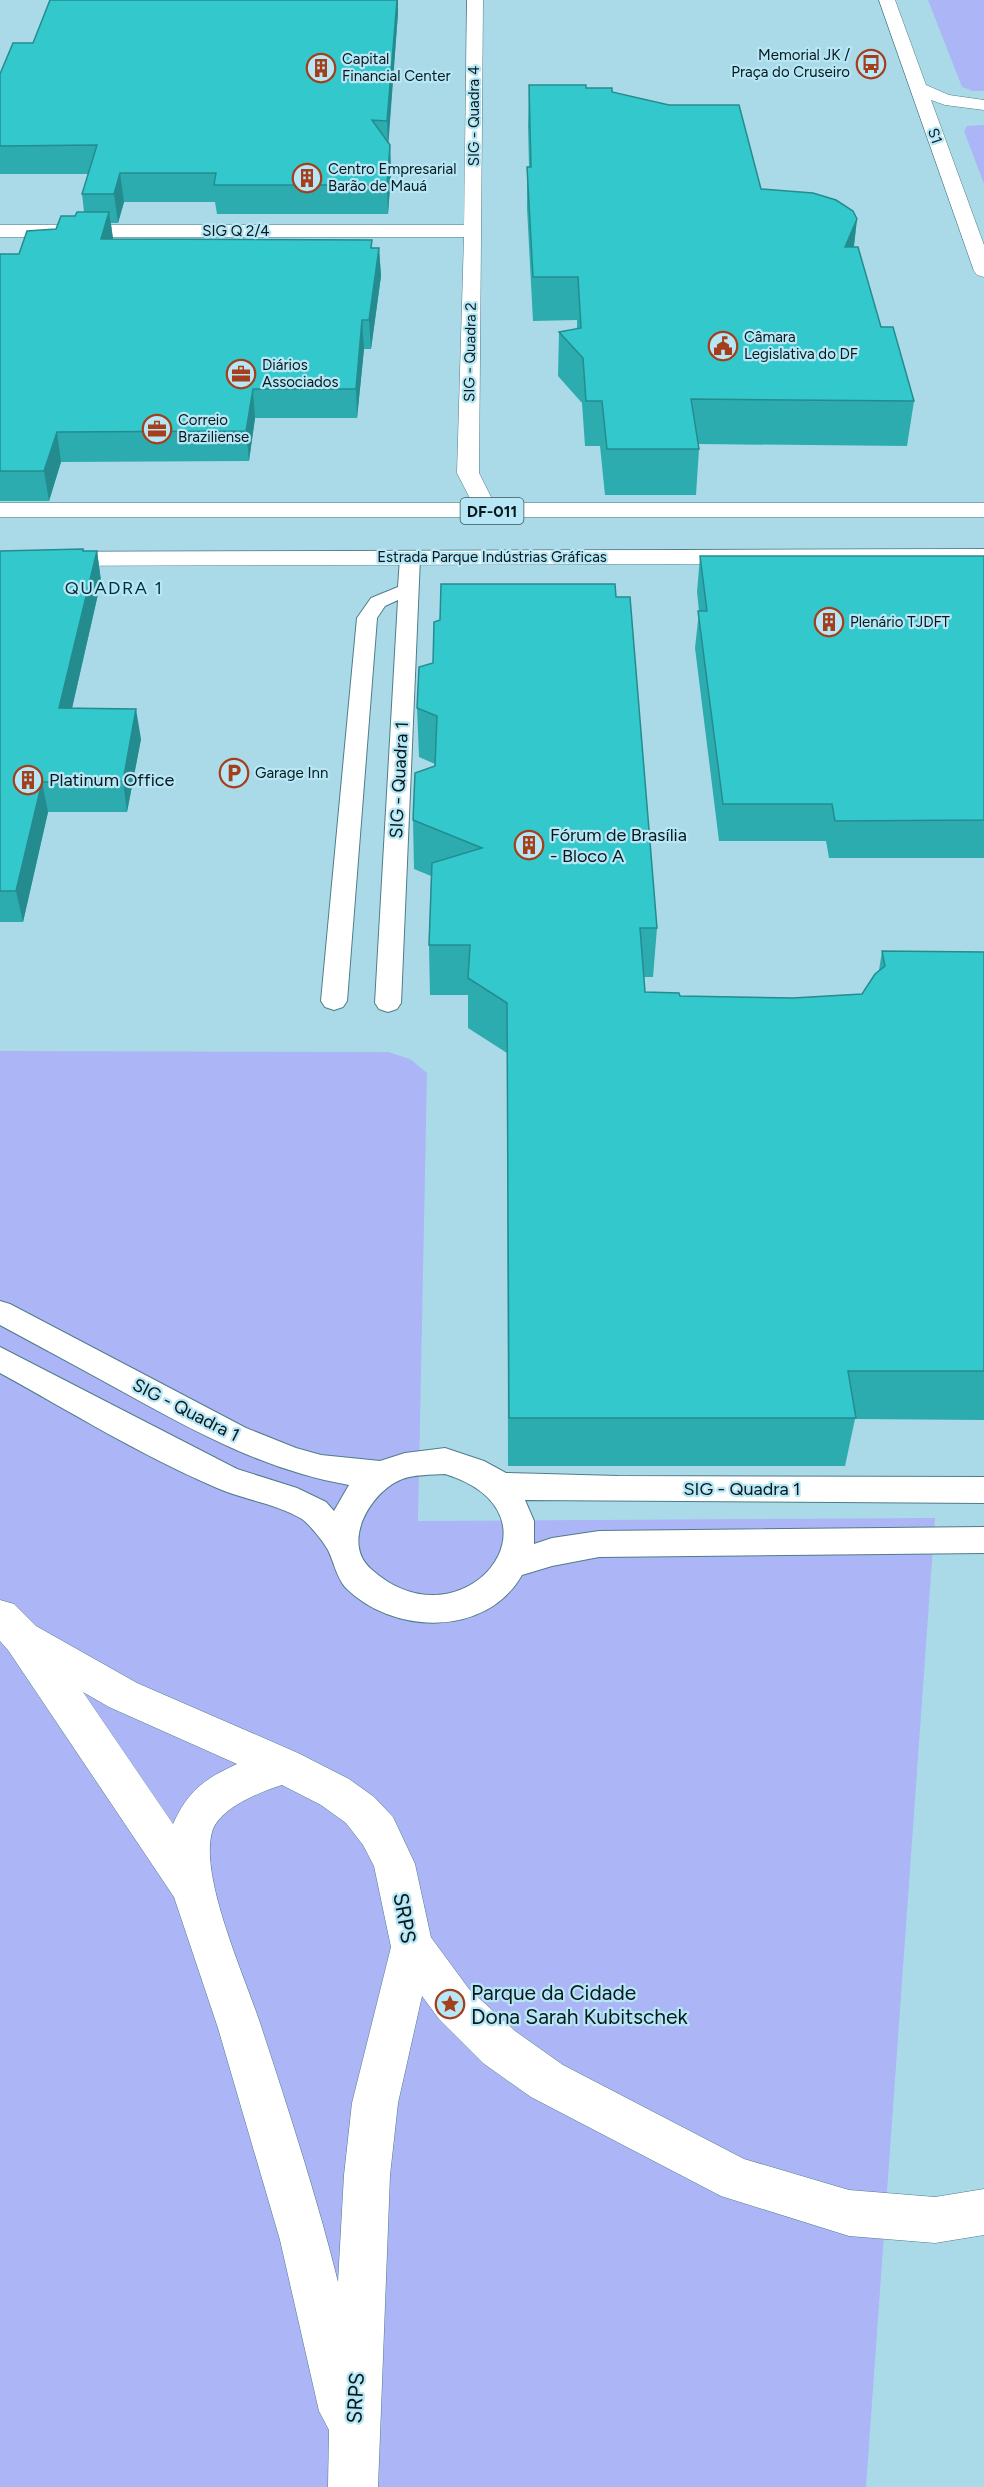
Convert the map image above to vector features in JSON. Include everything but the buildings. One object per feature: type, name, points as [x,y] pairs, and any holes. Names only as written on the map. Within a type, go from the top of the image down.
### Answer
[{"type":"main road","name":"SIG - Quadra 4","points":[[472,231],[475,0]]},
{"type":"main road","name":"S1","points":[[886,0],[919,88],[939,128],[984,272]]},
{"type":"main road","points":[[919,88],[945,100],[984,105]]},
{"type":"main road","name":"SIG Q 2/4","points":[[0,231],[472,231]]},
{"type":"main road","name":"SIG - Quadra 2","points":[[444,511],[457,497],[468,473],[472,231]]},
{"type":"main road","name":"SIG - Quadra 2","points":[[468,473],[487,511]]},
{"type":"main road","name":"DF-011","points":[[0,510],[984,510]]},
{"type":"main road","points":[[179,559],[207,550],[217,543],[221,536],[221,527],[214,518],[189,510]]},
{"type":"main road","name":"Estrada Parque Indústrias Gráficas","points":[[0,559],[984,556]]},
{"type":"main road","name":"SRPS","points":[[11,1627],[123,1695],[284,1766],[335,1792],[360,1810],[378,1831],[394,1864],[412,1947],[375,2103],[367,2175],[353,2467]]},
{"type":"main road","name":"SRPS","points":[[11,1627],[192,1887],[240,2028],[304,2240],[353,2467]]},
{"type":"main road","points":[[192,1887],[189,1843],[198,1814],[217,1794],[248,1778],[284,1766]]},
{"type":"main road","points":[[412,1947],[454,2004],[499,2047],[547,2081],[737,2180],[849,2213],[935,2220],[984,2212]]},
{"type":"street","name":"SIG - Quadra 1","points":[[388,1003],[410,558]]},
{"type":"street","points":[[334,1001],[367,618],[371,606],[378,600],[408,591]]},
{"type":"street","name":"SIG - Quadra 1","points":[[0,1312],[261,1449],[318,1468],[355,1474],[383,1473]]},
{"type":"street","points":[[0,1359],[146,1438],[228,1479],[286,1497],[315,1511],[343,1545],[352,1571],[373,1593],[402,1607],[435,1611],[468,1604],[495,1587],[514,1564],[520,1537],[516,1509],[500,1486],[475,1470],[445,1461],[413,1463],[383,1473],[360,1492],[346,1517],[343,1545]]},
{"type":"street","name":"SIG - Quadra 1","points":[[500,1486],[618,1489],[984,1490]]},
{"type":"street","points":[[514,1564],[552,1552],[599,1544],[984,1540]]},
{"type":"shaded area","points":[[928,0],[984,0],[984,91],[973,91],[962,87]]},
{"type":"shaded area","points":[[984,125],[984,184],[964,131],[967,126]]},
{"type":"shaded area","name":"Parque da Cidade Dona Sarah Kubitschek","points":[[0,1051],[388,1052],[410,1059],[427,1073],[418,1521],[935,1518],[866,2487],[0,2487]]},
{"type":"place","name":"Memorial JK / Praça do Cruseiro","points":[[871,64]]},
{"type":"place","name":"Capital Financial Center","points":[[321,68]]},
{"type":"place","name":"Centro Empresarial Barão de Mauá","points":[[307,178]]},
{"type":"place","name":"Câmara Legislativa do DF","points":[[723,346]]},
{"type":"place","name":"Diários Associados","points":[[241,374]]},
{"type":"place","name":"Correio Braziliense","points":[[157,429]]},
{"type":"place","name":"Plenário TJDFT","points":[[829,622]]},
{"type":"place","name":"Garage Inn","points":[[234,773]]},
{"type":"place","name":"Platinum Office","points":[[28,780]]},
{"type":"place","name":"Fórum de Brasília - Bloco A","points":[[529,845]]},
{"type":"place","name":"Parque da Cidade Dona Sarah Kubitschek","points":[[450,2004]]},
{"type":"district","name":"QUADRA 1","points":[[114,588]]}]
